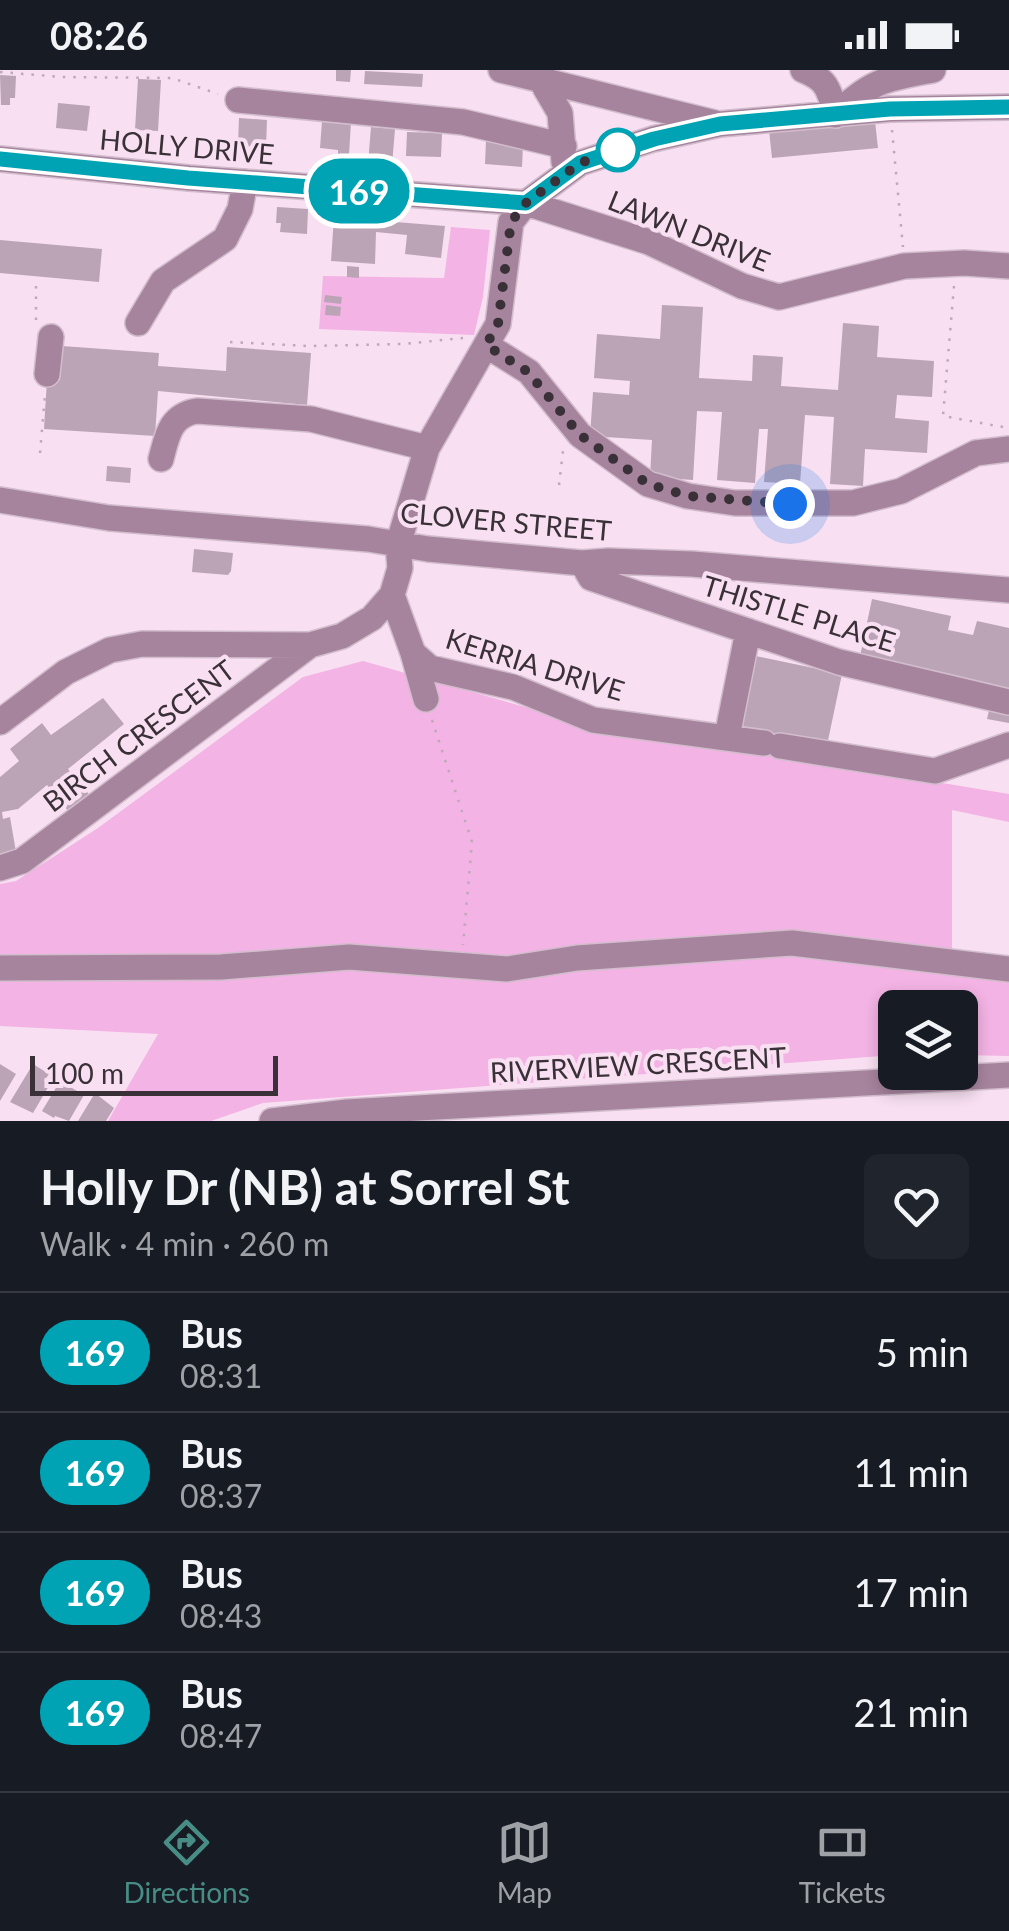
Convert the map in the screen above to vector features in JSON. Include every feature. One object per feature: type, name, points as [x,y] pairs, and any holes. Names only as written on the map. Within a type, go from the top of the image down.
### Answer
[{"type":"street","points":[[501,70],[720,124]]},
{"type":"street","points":[[803,70],[820,77],[836,115]]},
{"type":"street","points":[[836,115],[861,90],[892,78],[932,70]]},
{"type":"street","points":[[540,80],[560,114],[563,176]]},
{"type":"street","points":[[238,100],[463,122],[564,146]]},
{"type":"street","points":[[0,722],[66,672],[110,650],[142,644],[310,646],[342,636],[372,618],[392,595],[400,568],[398,545],[427,448],[498,324],[511,222],[526,203],[580,163],[654,139],[720,124],[890,109],[1009,107]]},
{"type":"street","name":"HOLLY DRIVE","points":[[0,160],[526,203]]},
{"type":"street","points":[[138,323],[163,280],[225,239],[240,209],[245,182]]},
{"type":"street","name":"LAWN DRIVE","points":[[526,203],[649,242],[766,295],[792,294],[904,266],[1009,266]]},
{"type":"street","points":[[43,330],[46,382]]},
{"type":"street","points":[[486,345],[528,372],[580,435],[648,484],[688,496],[734,502],[853,503],[901,491],[976,454],[1009,449]]},
{"type":"street","points":[[162,459],[174,422],[197,411],[311,419],[427,448]]},
{"type":"street","name":"CLOVER STREET","points":[[0,500],[109,518],[368,539],[582,563],[692,564],[1009,590]]},
{"type":"street","name":"THISTLE PLACE","points":[[582,563],[591,578],[748,631],[858,666],[1009,702]]},
{"type":"street","name":"KERRIA DRIVE","points":[[392,595],[414,653],[430,668],[513,687],[593,720],[935,770],[1009,746]]},
{"type":"street","points":[[726,737],[748,631]]},
{"type":"street","name":"BIRCH CRESCENT","points":[[0,868],[22,860],[310,646]]},
{"type":"street","points":[[414,653],[426,699]]},
{"type":"street","points":[[0,968],[221,967],[349,957],[507,969],[577,958],[792,943],[1009,969]]},
{"type":"street","name":"RIVERVIEW CRESCENT","points":[[272,1121],[387,1110],[1009,1076]]},
{"type":"path","points":[[0,72],[172,78],[238,100]]},
{"type":"path","points":[[890,109],[904,266]]},
{"type":"path","points":[[955,273],[943,416],[1009,429]]},
{"type":"path","points":[[36,282],[43,330]]},
{"type":"path","points":[[230,342],[346,345],[463,338],[486,345]]},
{"type":"path","points":[[40,453],[46,382]]},
{"type":"path","points":[[559,485],[567,420]]},
{"type":"path","points":[[426,699],[472,842],[462,966]]},
{"type":"shaded area","points":[[451,227],[490,230],[483,297],[474,335],[319,329],[323,276],[444,278]]},
{"type":"shaded area","points":[[363,661],[585,724],[1009,794],[1009,822],[952,810],[952,950],[1009,959],[1009,1056],[978,1055],[978,990],[878,990],[878,1056],[263,1103],[211,1121],[108,1121],[158,1034],[0,1026],[0,884],[16,881],[98,828],[303,677]]},
{"type":"building","points":[[336,70],[351,70],[350,82],[336,81]]},
{"type":"building","points":[[365,71],[423,74],[422,87],[364,84]]},
{"type":"building","points":[[0,75],[16,76],[15,98],[10,98],[10,105],[1,105]]},
{"type":"building","points":[[138,79],[161,80],[158,131],[135,130]]},
{"type":"building","points":[[58,103],[90,106],[87,131],[56,128]]},
{"type":"building","points":[[239,118],[267,120],[266,147],[238,146]]},
{"type":"building","points":[[322,121],[351,122],[349,155],[320,148]]},
{"type":"building","points":[[875,121],[878,148],[772,158],[769,130]]},
{"type":"building","points":[[371,127],[395,129],[391,177],[367,176]]},
{"type":"building","points":[[407,132],[442,133],[441,157],[406,156]]},
{"type":"building","points":[[486,141],[523,145],[522,167],[485,164]]},
{"type":"building","points":[[277,207],[308,209],[307,234],[280,232]]},
{"type":"building","points":[[334,217],[445,226],[441,258],[405,254],[407,235],[376,232],[375,264],[331,261]]},
{"type":"building","points":[[0,240],[102,249],[99,282],[0,273]]},
{"type":"building","points":[[347,266],[359,267],[359,278],[347,277]]},
{"type":"building","points":[[325,295],[342,297],[341,304],[324,302]]},
{"type":"building","points":[[326,305],[341,307],[340,316],[325,315]]},
{"type":"building","points":[[662,305],[703,307],[699,378],[752,381],[753,355],[783,357],[781,386],[838,390],[843,323],[879,326],[877,357],[934,361],[932,397],[897,395],[895,418],[929,421],[927,453],[865,449],[863,486],[830,484],[834,417],[805,415],[800,484],[764,482],[768,429],[759,429],[755,483],[717,480],[722,412],[697,411],[693,480],[650,477],[652,440],[590,436],[593,392],[629,395],[630,381],[594,378],[597,334],[660,339]]},
{"type":"building","points":[[62,346],[159,353],[158,366],[226,371],[227,347],[311,353],[307,405],[158,391],[155,436],[44,429],[47,379],[60,380]]},
{"type":"building","points":[[107,466],[131,468],[130,483],[106,481]]},
{"type":"building","points":[[194,549],[233,553],[231,571],[228,575],[192,572]]},
{"type":"building","points":[[872,599],[951,616],[948,630],[973,635],[977,621],[1009,628],[1009,694],[859,661]]},
{"type":"building","points":[[751,655],[842,674],[826,750],[736,730]]},
{"type":"building","points":[[103,698],[124,724],[68,769],[94,800],[69,812],[47,785],[18,809],[2,812],[3,819],[10,817],[16,852],[0,855],[0,777],[19,761],[10,749],[42,723],[51,735]]},
{"type":"building","points":[[991,702],[1009,705],[1009,723],[987,719]]},
{"type":"building","points":[[0,1064],[16,1074],[0,1101]]},
{"type":"building","points":[[33,1064],[49,1074],[44,1081],[50,1084],[33,1113],[10,1102]]},
{"type":"building","points":[[60,1081],[84,1095],[69,1121],[42,1111]]},
{"type":"building","points":[[95,1093],[114,1108],[106,1121],[78,1121]]},
{"type":"bus line","name":"169","points":[[0,159],[188,178],[526,203],[580,163],[654,139],[720,124],[890,109],[1009,107]]},
{"type":"route","points":[[618,150],[627,147],[580,163],[526,203],[511,222],[498,324],[486,345],[528,372],[580,435],[648,484],[688,496],[790,504]]}]
